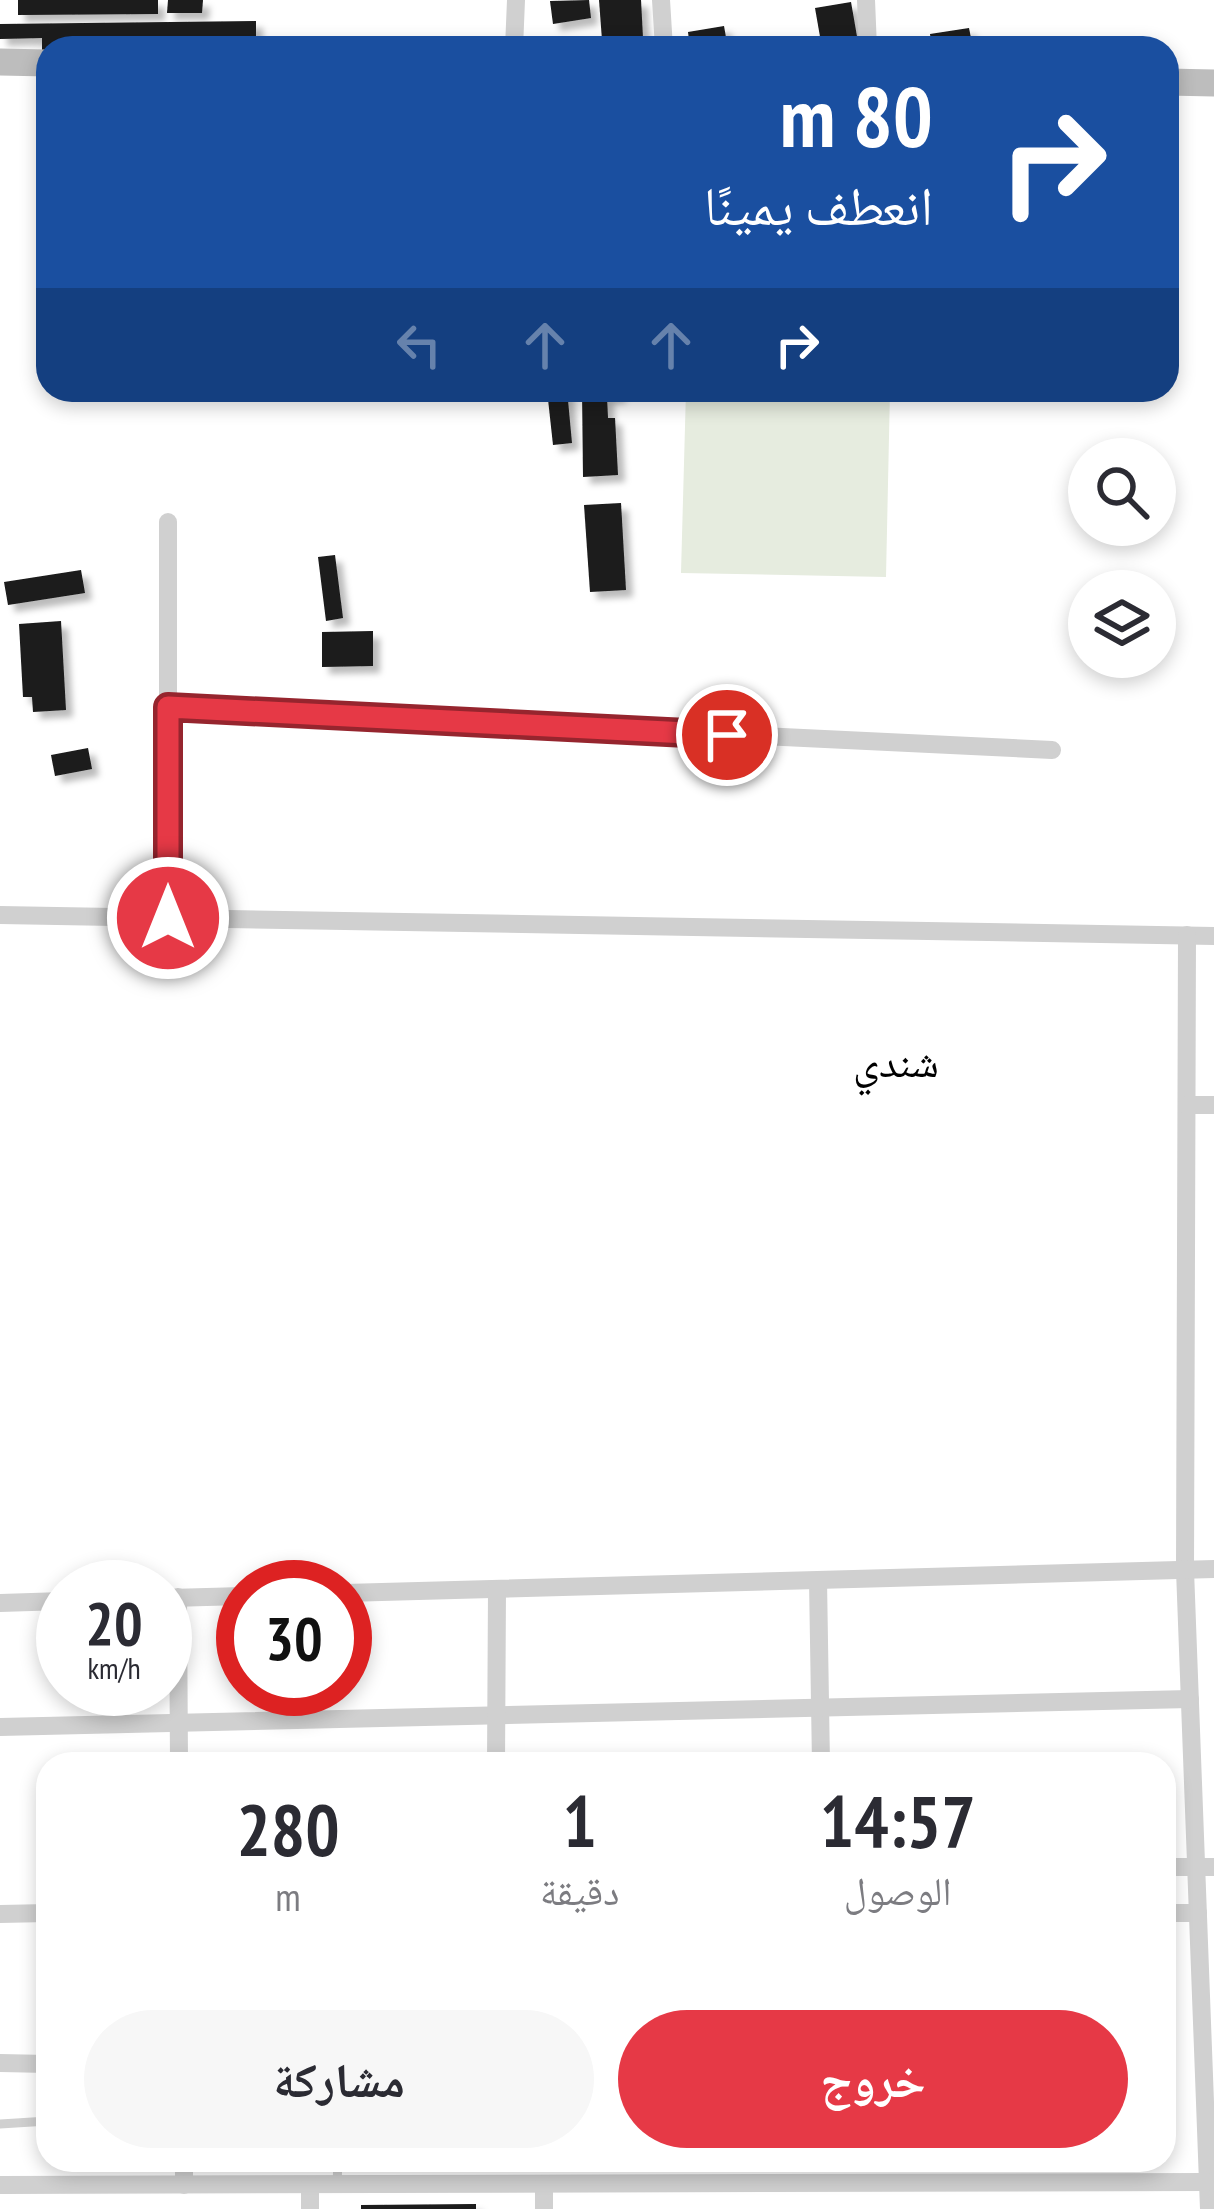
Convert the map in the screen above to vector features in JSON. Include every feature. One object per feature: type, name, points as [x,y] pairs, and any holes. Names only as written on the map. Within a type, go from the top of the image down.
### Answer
[{"type":"main road","points":[[0,62],[36,63]]},
{"type":"main road","points":[[1179,82],[1214,83]]},
{"type":"street","points":[[514,36],[516,0]]},
{"type":"street","points":[[661,0],[663,36]]},
{"type":"street","points":[[866,0],[868,36]]},
{"type":"street","points":[[168,522],[168,918]]},
{"type":"street","points":[[168,707],[1052,750]]},
{"type":"street","points":[[0,916],[1214,936]]},
{"type":"street","points":[[1187,935],[1185,1570],[1190,1699],[1205,1867],[1198,1913],[1209,2060],[1209,2209]]},
{"type":"street","points":[[1186,1105],[1214,1105]]},
{"type":"street","points":[[372,1592],[1214,1569]]},
{"type":"street","points":[[818,1580],[821,1752]]},
{"type":"street","points":[[496,1752],[497,1589]]},
{"type":"street","points":[[0,1603],[36,1602]]},
{"type":"street","points":[[0,1727],[1190,1699]]},
{"type":"street","points":[[179,1716],[179,1752]]},
{"type":"street","points":[[0,1913],[36,1913]]},
{"type":"street","points":[[1176,1913],[1198,1913]]},
{"type":"street","points":[[0,2063],[36,2064]]},
{"type":"street","points":[[184,2172],[184,2185]]},
{"type":"street","points":[[493,2172],[493,2184]]},
{"type":"street","points":[[826,2172],[826,2184]]},
{"type":"street","points":[[0,2186],[1208,2182]]},
{"type":"street","points":[[544,2184],[544,2209]]},
{"type":"street","points":[[310,2185],[310,2209]]},
{"type":"lane","points":[[0,2124],[36,2122]]},
{"type":"lane","points":[[337,2185],[338,2172]]},
{"type":"shaded area","points":[[686,402],[890,402],[886,577],[681,573]]},
{"type":"building","points":[[18,0],[158,0],[158,14],[18,15]]},
{"type":"building","points":[[168,0],[203,0],[202,13],[167,13]]},
{"type":"building","points":[[589,0],[591,18],[553,24],[550,1]]},
{"type":"building","points":[[599,0],[641,0],[643,36],[602,36]]},
{"type":"building","points":[[851,2],[857,36],[820,36],[815,8]]},
{"type":"building","points":[[256,21],[256,36],[0,39],[0,24]]},
{"type":"building","points":[[724,26],[726,36],[688,36],[688,32]]},
{"type":"building","points":[[969,28],[971,36],[930,36]]},
{"type":"building","points":[[548,402],[568,402],[572,443],[553,445]]},
{"type":"building","points":[[582,402],[607,402],[608,418],[615,418],[618,475],[583,477]]},
{"type":"building","points":[[621,503],[626,590],[590,592],[584,505]]},
{"type":"building","points":[[335,555],[343,618],[326,621],[318,557]]},
{"type":"building","points":[[81,570],[85,593],[8,605],[4,582]]},
{"type":"building","points":[[61,621],[66,710],[33,712],[32,697],[23,697],[19,624]]},
{"type":"building","points":[[373,631],[373,666],[322,667],[322,632]]},
{"type":"building","points":[[88,748],[92,769],[55,776],[51,755]]},
{"type":"building","points":[[476,2204],[476,2209],[361,2209],[361,2205]]},
{"type":"district","name":"شندي","points":[[896,1062]]},
{"type":"route","points":[[168,918],[168,707],[727,735]]}]
